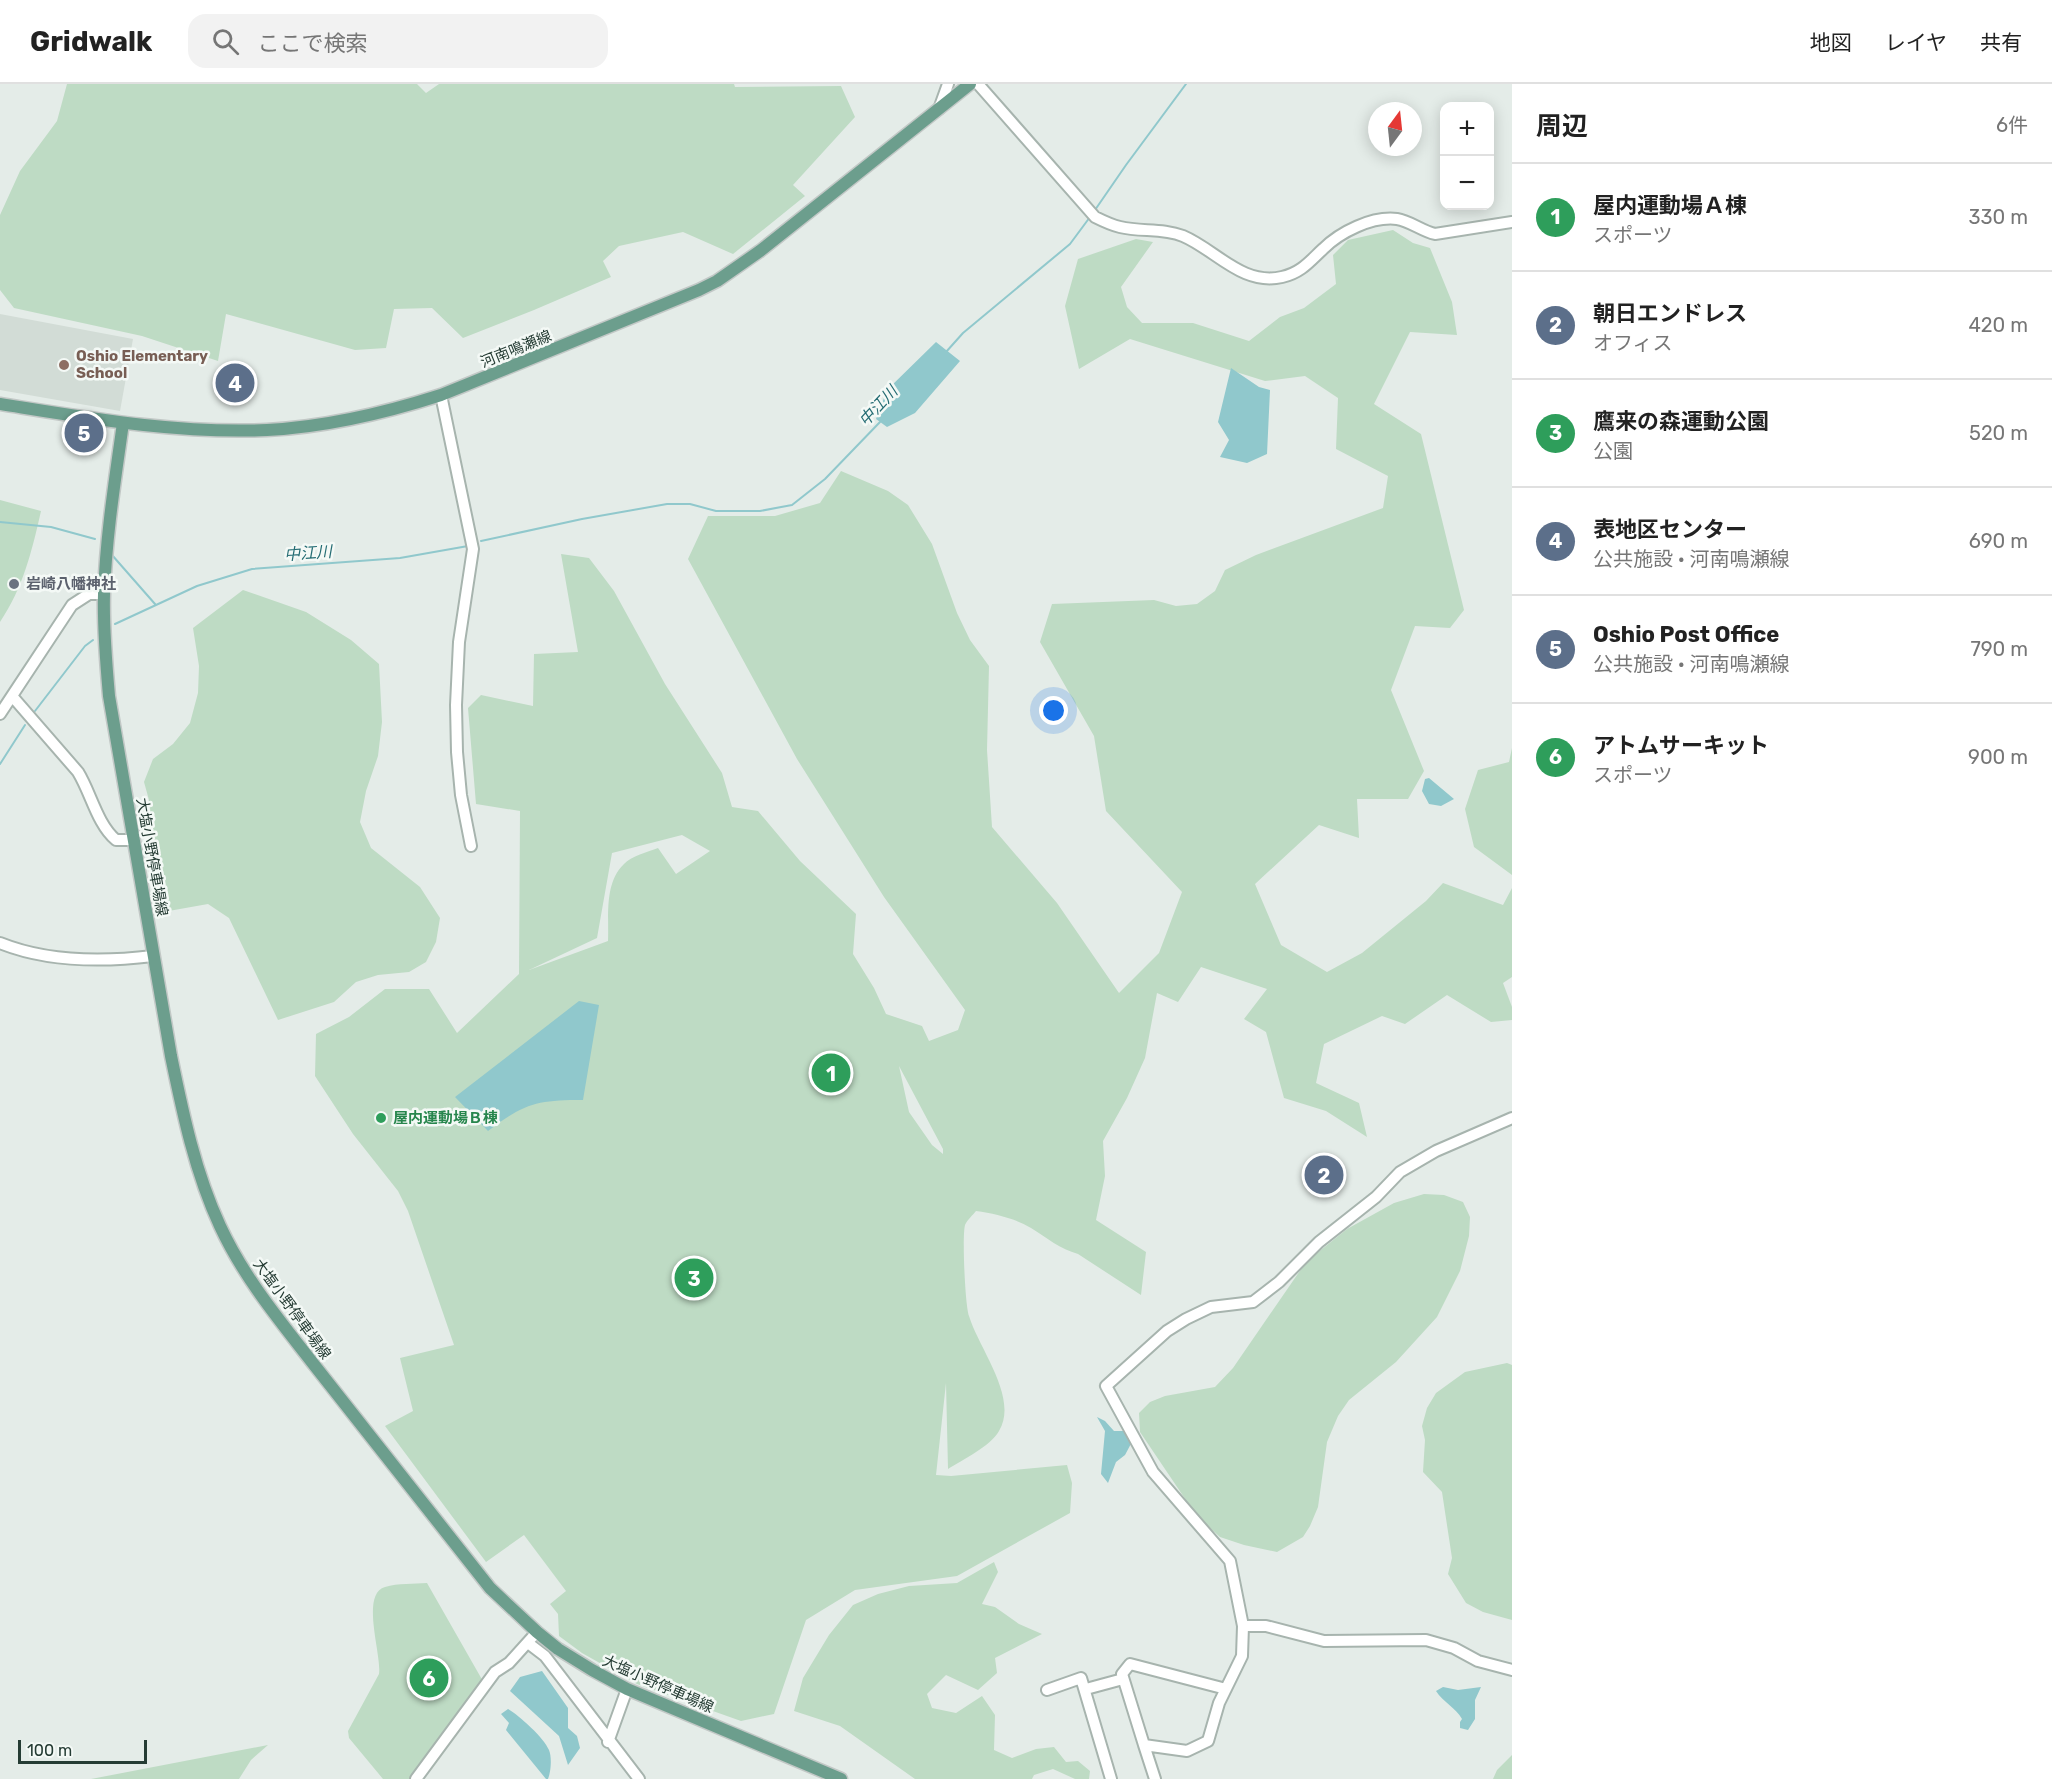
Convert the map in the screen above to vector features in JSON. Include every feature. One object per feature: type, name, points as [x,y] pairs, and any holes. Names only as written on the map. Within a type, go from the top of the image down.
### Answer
[{"type":"main road","name":"河南鳴瀬線","points":[[0,404],[123,423],[238,430],[301,427],[367,416],[441,395],[688,295],[717,281],[760,251],[970,84]]},
{"type":"main road","name":"大塩小野停車場線","points":[[123,423],[109,521],[104,594],[104,638],[109,696],[171,1056],[190,1145],[214,1210],[240,1263],[281,1323],[483,1579],[512,1611],[558,1649],[627,1689],[841,1779]]},
{"type":"street","points":[[939,109],[948,84]]},
{"type":"street","points":[[978,84],[1092,214],[1120,227],[1181,236],[1198,243],[1225,264],[1240,271],[1269,278],[1282,277],[1296,272],[1337,237],[1356,227],[1378,220],[1398,219],[1426,232],[1436,234],[1512,222]]},
{"type":"street","points":[[441,395],[473,549],[459,642],[456,705],[461,795],[471,846]]},
{"type":"street","points":[[0,714],[72,605],[89,594],[104,594]]},
{"type":"street","points":[[12,696],[78,772],[109,834],[116,840],[133,840]]},
{"type":"street","points":[[0,943],[27,952],[54,957],[132,959],[153,956]]},
{"type":"street","points":[[1143,1745],[1187,1751],[1208,1741],[1219,1703],[1242,1656],[1243,1626],[1230,1561],[1153,1472],[1106,1386],[1167,1331],[1186,1319],[1211,1307],[1253,1302],[1279,1282],[1319,1242],[1376,1197],[1400,1172],[1427,1155],[1512,1118]]},
{"type":"street","points":[[1243,1626],[1266,1626],[1324,1641],[1426,1640],[1512,1670]]},
{"type":"street","points":[[416,1779],[495,1672],[509,1663],[537,1632]]},
{"type":"street","points":[[528,1643],[545,1656],[608,1742],[639,1779]]},
{"type":"street","points":[[1155,1779],[1122,1674],[1130,1664],[1226,1689]]},
{"type":"street","points":[[1047,1690],[1081,1678],[1111,1779]]},
{"type":"street","points":[[1086,1689],[1123,1679]]},
{"type":"street","points":[[608,1742],[627,1689]]},
{"type":"shaded area","name":"Oshio Elementary School","points":[[0,314],[133,339],[120,411],[0,390]]},
{"type":"green space","points":[[67,84],[417,84],[426,93],[439,84],[841,86],[855,117],[793,185],[805,196],[733,254],[683,232],[619,246],[603,261],[611,277],[463,338],[432,308],[394,309],[386,348],[355,350],[226,314],[218,361],[142,336],[14,308],[0,290],[0,215],[20,171],[57,121]]},
{"type":"green space","points":[[1393,230],[1413,243],[1430,248],[1452,302],[1457,335],[1410,332],[1374,404],[1421,434],[1464,610],[1450,628],[1415,626],[1391,690],[1424,771],[1408,799],[1357,799],[1359,838],[1319,825],[1255,884],[1281,945],[1327,972],[1362,953],[1426,901],[1443,883],[1503,905],[1512,888],[1512,977],[1503,983],[1512,1007],[1512,1020],[1491,1022],[1447,995],[1405,1024],[1382,1016],[1324,1044],[1316,1083],[1359,1103],[1367,1137],[1326,1111],[1284,1098],[1266,1032],[1244,1019],[1267,989],[1201,967],[1178,1002],[1157,993],[1145,1058],[1127,1098],[1103,1141],[1105,1176],[1096,1220],[1146,1252],[1141,1295],[1078,1254],[1059,1246],[1018,1222],[976,1211],[965,1225],[965,1285],[969,1316],[1001,1389],[1004,1418],[999,1431],[990,1442],[948,1469],[946,1383],[936,1475],[951,1476],[1067,1465],[1072,1483],[1070,1513],[957,1576],[855,1590],[806,1620],[774,1714],[741,1721],[637,1684],[582,1653],[559,1636],[558,1614],[550,1604],[566,1591],[524,1535],[486,1562],[385,1426],[413,1411],[400,1358],[454,1345],[408,1211],[398,1191],[353,1134],[315,1076],[316,1034],[349,1017],[385,989],[429,989],[457,1033],[519,974],[520,811],[476,804],[468,708],[481,695],[533,706],[534,654],[578,652],[561,554],[589,558],[614,591],[665,684],[722,773],[732,807],[758,811],[800,861],[856,914],[853,954],[874,988],[886,1014],[922,1026],[929,1041],[958,1030],[965,1010],[884,897],[797,759],[688,559],[708,516],[775,516],[820,503],[841,471],[888,491],[908,505],[932,544],[957,613],[970,640],[989,666],[987,750],[992,827],[1057,903],[1119,993],[1159,953],[1182,892],[1106,811],[1094,736],[1040,642],[1052,604],[1154,600],[1176,606],[1197,604],[1215,591],[1225,570],[1256,555],[1383,508],[1388,476],[1336,449],[1338,398],[1305,376],[1265,381],[1130,339],[1079,369],[1065,306],[1078,259],[1136,239],[1153,242],[1121,287],[1127,307],[1142,323],[1193,323],[1249,341],[1280,317],[1304,308],[1336,284],[1333,255],[1348,240]],"holes":[[[682,835],[710,851],[676,874],[658,848],[627,861],[618,872],[610,890],[608,941],[529,970],[597,938],[612,853]],[[899,1066],[943,1149],[943,1154],[932,1145],[909,1112]]]},
{"type":"green space","points":[[0,500],[41,511],[21,582],[0,622]]},
{"type":"green space","points":[[243,590],[306,612],[351,640],[379,664],[382,722],[378,756],[366,791],[360,822],[371,848],[420,887],[440,918],[436,942],[426,962],[409,972],[378,975],[356,982],[334,1002],[278,1020],[229,918],[208,904],[163,912],[149,800],[144,782],[153,759],[173,744],[190,723],[198,693],[199,666],[193,628]]},
{"type":"green space","points":[[1512,748],[1512,875],[1474,847],[1465,809],[1478,770],[1509,762]]},
{"type":"green space","points":[[1424,1194],[1444,1195],[1463,1202],[1470,1217],[1469,1236],[1460,1271],[1437,1317],[1396,1362],[1349,1400],[1338,1416],[1327,1442],[1318,1507],[1303,1537],[1277,1552],[1220,1537],[1196,1515],[1140,1432],[1139,1413],[1150,1402],[1165,1396],[1215,1387],[1233,1368],[1306,1262],[1347,1229],[1394,1203]]},
{"type":"green space","points":[[1507,1363],[1512,1365],[1512,1620],[1483,1612],[1466,1603],[1448,1574],[1452,1558],[1442,1492],[1423,1472],[1425,1440],[1422,1426],[1427,1408],[1436,1393],[1465,1372]]},
{"type":"green space","points":[[994,1562],[998,1572],[982,1604],[995,1607],[1019,1624],[1042,1634],[995,1658],[997,1673],[978,1690],[946,1675],[927,1694],[932,1708],[956,1713],[982,1696],[995,1715],[994,1750],[1012,1758],[1036,1749],[1054,1747],[1066,1762],[1078,1761],[1090,1771],[1089,1779],[1075,1779],[1053,1769],[1034,1775],[1032,1779],[915,1779],[840,1726],[794,1711],[803,1678],[829,1635],[853,1605],[878,1594],[909,1586],[957,1583]]},
{"type":"green space","points":[[427,1583],[484,1683],[412,1779],[383,1779],[349,1738],[348,1731],[379,1674],[373,1613],[374,1601],[378,1592],[385,1587]]},
{"type":"green space","points":[[268,1745],[251,1760],[239,1779],[91,1779]]},
{"type":"green space","points":[[1512,1755],[1512,1779],[1493,1779],[1497,1770]]},
{"type":"water","points":[[936,342],[960,361],[915,413],[887,427],[876,419],[887,390]]},
{"type":"water","points":[[1231,368],[1259,387],[1270,390],[1267,454],[1247,463],[1220,457],[1229,440],[1218,422]]},
{"type":"water","points":[[1429,778],[1454,799],[1441,806],[1429,804],[1422,791],[1425,779]]},
{"type":"water","points":[[579,1001],[599,1005],[583,1100],[542,1102],[532,1105],[512,1114],[488,1131],[455,1097]]},
{"type":"water","points":[[1097,1417],[1105,1421],[1114,1431],[1126,1431],[1133,1440],[1125,1455],[1116,1462],[1108,1483],[1101,1474],[1105,1431]]},
{"type":"water","points":[[542,1671],[568,1708],[568,1728],[577,1736],[580,1748],[568,1765],[559,1736],[510,1691],[520,1677]]},
{"type":"water","points":[[1443,1687],[1458,1690],[1481,1687],[1475,1700],[1475,1719],[1468,1730],[1460,1728],[1462,1719],[1436,1691]]},
{"type":"water","points":[[508,1709],[531,1728],[546,1745],[551,1760],[548,1779],[506,1730],[509,1723],[501,1714]]},
{"type":"waterway","name":"中江川","points":[[1095,210],[1186,84]]},
{"type":"waterway","name":"中江川","points":[[946,352],[963,333],[1070,244],[1090,217]]},
{"type":"waterway","name":"中江川","points":[[481,541],[582,519],[667,504],[690,504],[716,511],[760,511],[792,505],[825,479],[880,422]]},
{"type":"waterway","points":[[0,522],[51,527],[95,539]]},
{"type":"waterway","name":"中江川","points":[[115,624],[197,586],[252,569],[400,558],[468,546]]},
{"type":"waterway","points":[[112,555],[155,604]]},
{"type":"waterway","points":[[35,711],[85,646],[93,640]]},
{"type":"waterway","points":[[0,764],[25,725]]},
{"type":"place","name":"Oshio Elementary School","points":[[64,365]]},
{"type":"place","name":"表地区センター","points":[[235,383]]},
{"type":"place","name":"Oshio Post Office","points":[[84,433]]},
{"type":"place","name":"岩崎八幡神社","points":[[14,584]]},
{"type":"place","name":"屋内運動場Ａ棟","points":[[831,1073]]},
{"type":"place","name":"屋内運動場Ｂ棟","points":[[381,1118]]},
{"type":"place","name":"朝日エンドレス","points":[[1324,1175]]},
{"type":"place","name":"鷹来の森運動公園","points":[[694,1278]]},
{"type":"place","name":"アトムサーキット","points":[[429,1678]]}]
